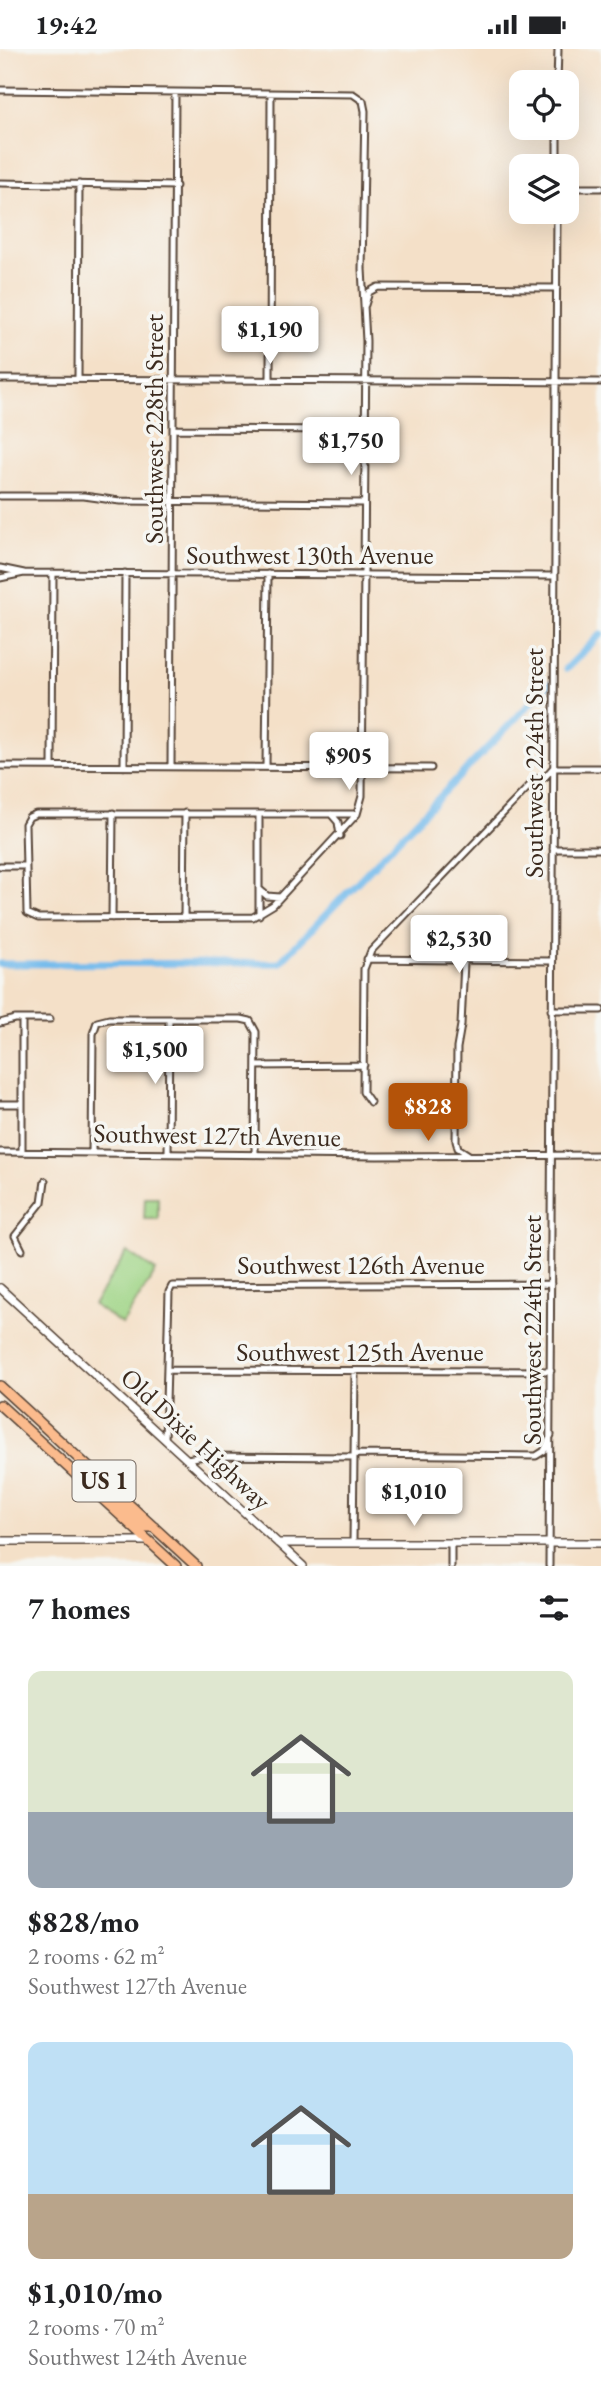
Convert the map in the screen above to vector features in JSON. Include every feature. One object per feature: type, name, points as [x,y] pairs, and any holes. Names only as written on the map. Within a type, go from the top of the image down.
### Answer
[{"type":"highway","name":"US 1","points":[[0,1386],[196,1566]]},
{"type":"highway","name":"US 1","points":[[0,1406],[149,1541],[165,1561],[176,1566]]},
{"type":"highway","points":[[79,1477],[97,1483],[143,1527],[154,1527]]},
{"type":"highway","points":[[165,1561],[167,1539]]},
{"type":"street","points":[[557,70],[558,49]]},
{"type":"street","points":[[0,90],[353,94],[360,97],[365,111],[362,269],[365,305],[362,796],[357,814],[340,836],[259,915],[242,919],[38,918],[29,915],[25,907],[25,824],[29,817],[40,813],[357,814]]},
{"type":"street","name":"Southwest 228th Street","points":[[171,767],[175,92]]},
{"type":"street","points":[[270,380],[271,93]]},
{"type":"street","points":[[0,183],[176,186]]},
{"type":"street","points":[[78,379],[79,184]]},
{"type":"street","points":[[579,188],[601,188]]},
{"type":"street","name":"Southwest 224th Street","points":[[549,1566],[557,224]]},
{"type":"street","points":[[365,305],[369,292],[378,287],[557,288]]},
{"type":"street","points":[[0,379],[601,382]]},
{"type":"street","points":[[174,429],[365,430]]},
{"type":"street","points":[[0,496],[84,496],[114,501],[364,503]]},
{"type":"street","name":"Southwest 130th Avenue","points":[[0,568],[24,573],[554,576]]},
{"type":"street","name":"Southwest 130th Avenue","points":[[0,578],[24,573]]},
{"type":"street","points":[[52,767],[53,573]]},
{"type":"street","points":[[124,767],[125,573]]},
{"type":"street","points":[[266,767],[268,574]]},
{"type":"street","points":[[0,766],[431,768]]},
{"type":"street","points":[[370,1102],[363,1092],[364,969],[371,951],[536,779],[545,777],[553,768],[601,768]]},
{"type":"street","points":[[112,918],[113,813]]},
{"type":"street","points":[[184,918],[185,813]]},
{"type":"street","points":[[259,814],[259,915]]},
{"type":"street","points":[[331,814],[338,822],[340,836]]},
{"type":"street","points":[[553,849],[601,849]]},
{"type":"street","points":[[0,866],[25,866]]},
{"type":"street","points":[[259,889],[267,896],[280,897]]},
{"type":"street","points":[[367,959],[551,961]]},
{"type":"street","points":[[464,962],[461,1025],[457,1048],[456,1142],[463,1153],[472,1156]]},
{"type":"street","points":[[551,1010],[601,1010]]},
{"type":"street","points":[[22,1019],[22,1152]]},
{"type":"street","points":[[2,1023],[22,1019],[50,1019]]},
{"type":"street","points":[[92,1153],[93,1034],[96,1024],[109,1019],[250,1021],[256,1032],[255,1153]]},
{"type":"street","points":[[168,1153],[169,1019]]},
{"type":"street","points":[[256,1066],[364,1065]]},
{"type":"street","points":[[0,1104],[22,1104]]},
{"type":"street","name":"Southwest 127th Avenue","points":[[0,1152],[472,1156],[601,1154]]},
{"type":"street","points":[[22,1249],[15,1241],[16,1231],[42,1202],[45,1181]]},
{"type":"street","name":"Southwest 126th Avenue","points":[[169,1370],[169,1292],[172,1286],[551,1284]]},
{"type":"street","name":"Old Dixie Highway","points":[[0,1288],[303,1566]]},
{"type":"street","points":[[165,1440],[169,1370]]},
{"type":"street","name":"Southwest 125th Avenue","points":[[169,1370],[551,1371]]},
{"type":"street","points":[[353,1542],[355,1372]]},
{"type":"street","points":[[0,1406],[11,1396]]},
{"type":"street","points":[[187,1459],[204,1456],[532,1456],[544,1451],[551,1435]]},
{"type":"street","points":[[0,1541],[149,1541]]},
{"type":"street","points":[[451,1542],[451,1566]]},
{"type":"street","points":[[278,1543],[601,1543]]},
{"type":"green space","points":[[145,1197],[158,1197],[158,1219],[144,1219]]},
{"type":"green space","points":[[127,1252],[156,1271],[122,1324],[93,1305]]},
{"type":"waterway","points":[[566,669],[601,634]]},
{"type":"waterway","points":[[0,964],[279,963],[549,684]]}]
